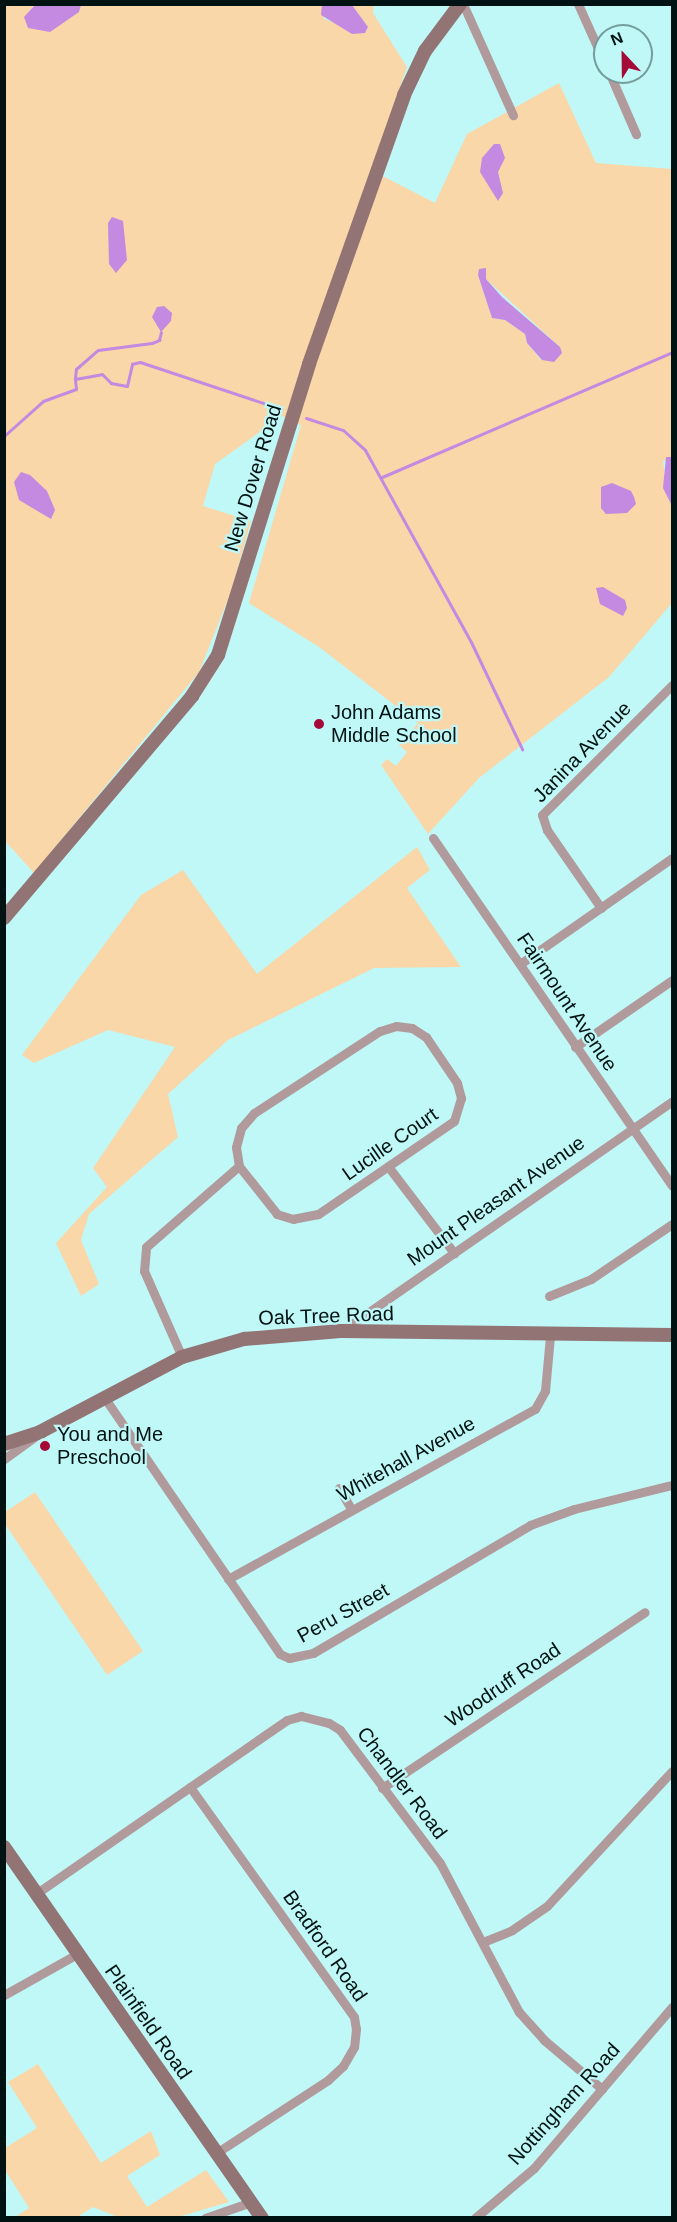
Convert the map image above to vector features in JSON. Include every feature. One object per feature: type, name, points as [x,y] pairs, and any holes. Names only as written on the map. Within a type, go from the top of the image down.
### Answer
[{"type":"street","points":[[462,4],[513,115]]},
{"type":"street","name":"New Dover Road","points":[[4,918],[192,696],[218,655],[298,395],[394,122],[418,62],[462,4]]},
{"type":"street","points":[[578,4],[593,37]]},
{"type":"street","points":[[614,84],[636,134]]},
{"type":"street","name":"Janina Avenue","points":[[601,908],[544,824],[542,815],[672,685]]},
{"type":"street","name":"Fairmount Avenue","points":[[433,838],[672,1186]]},
{"type":"street","points":[[520,964],[672,858]]},
{"type":"street","points":[[575,1047],[672,980]]},
{"type":"street","name":"Lucille Court","points":[[404,1027],[429,1040],[457,1083],[460,1106],[448,1127],[390,1169],[318,1214],[293,1219],[270,1208],[239,1166],[238,1137],[254,1113],[380,1031],[404,1027]]},
{"type":"street","name":"Mount Pleasant Avenue","points":[[341,1331],[672,1101]]},
{"type":"street","points":[[182,1357],[144,1271],[146,1247],[239,1166]]},
{"type":"street","points":[[390,1169],[454,1253]]},
{"type":"street","points":[[549,1296],[591,1279],[672,1224]]},
{"type":"street","name":"Oak Tree Road","points":[[4,1444],[40,1432],[182,1357],[244,1339],[341,1331],[550,1336],[672,1335]]},
{"type":"street","name":"Whitehall Avenue","points":[[228,1579],[535,1409],[545,1391],[550,1336]]},
{"type":"street","name":"Peru Street","points":[[104,1397],[280,1654],[302,1658],[530,1525],[574,1509],[672,1485]]},
{"type":"street","points":[[4,1458],[40,1432]]},
{"type":"street","points":[[339,1488],[351,1509]]},
{"type":"street","name":"Woodruff Road","points":[[382,1788],[645,1612]]},
{"type":"street","name":"Chandler Road","points":[[37,1893],[278,1726],[301,1716],[329,1723],[340,1730],[440,1863],[519,2012],[544,2040],[602,2089]]},
{"type":"street","points":[[483,1942],[531,1920],[547,1906],[672,1772]]},
{"type":"street","name":"Bradford Road","points":[[190,1787],[354,2017],[356,2030],[354,2047],[336,2073],[216,2153]]},
{"type":"street","name":"Plainfield Road","points":[[4,1847],[262,2217]]},
{"type":"street","points":[[4,1995],[77,1954]]},
{"type":"street","name":"Nottingham Road","points":[[475,2217],[534,2168],[672,2007]]},
{"type":"street","points":[[205,2217],[251,2202]]},
{"type":"shaded area","points":[[4,5],[35,5],[30,10],[79,12],[81,5],[322,5],[324,19],[365,33],[368,27],[352,5],[374,5],[373,13],[407,67],[371,170],[435,203],[467,134],[559,83],[596,163],[672,169],[672,457],[663,461],[667,496],[672,506],[672,603],[609,677],[479,778],[428,834],[381,765],[387,759],[396,766],[407,752],[399,745],[418,723],[319,647],[249,603],[301,425],[282,416],[215,464],[203,506],[251,521],[231,592],[199,672],[34,873],[5,841]],"holes":[[[123,225],[122,230],[127,260],[111,244],[110,229]],[[478,275],[486,279],[560,347],[541,360],[527,343],[525,334],[505,320],[492,318]]]},
{"type":"shaded area","points":[[35,5],[81,5],[79,12],[50,32],[28,28],[24,17]]},
{"type":"shaded area","points":[[322,5],[352,5],[368,27],[365,33],[352,34],[321,15]]},
{"type":"shaded area","points":[[494,144],[500,144],[505,158],[498,172],[503,193],[498,201],[480,172],[482,158]]},
{"type":"shaded area","points":[[112,217],[123,221],[127,260],[116,273],[109,264],[108,223]]},
{"type":"shaded area","points":[[486,268],[486,279],[502,297],[560,347],[562,353],[554,362],[542,360],[527,343],[525,334],[505,320],[492,318],[478,275],[479,269]]},
{"type":"shaded area","points":[[164,306],[172,313],[171,321],[161,332],[152,317],[157,307]]},
{"type":"shaded area","points":[[666,457],[672,457],[672,506],[663,488]]},
{"type":"shaded area","points":[[21,472],[30,475],[47,491],[55,510],[51,519],[19,500],[14,482]]},
{"type":"shaded area","points":[[612,483],[631,491],[634,497],[636,504],[627,513],[606,514],[601,508],[601,487]]},
{"type":"shaded area","points":[[603,587],[625,600],[627,608],[623,616],[600,604],[596,588]]},
{"type":"shaded area","points":[[417,847],[430,870],[407,888],[461,967],[374,968],[228,1040],[168,1094],[178,1137],[89,1214],[81,1240],[99,1284],[81,1296],[56,1243],[107,1187],[93,1168],[175,1047],[108,1030],[34,1063],[22,1055],[141,895],[183,870],[257,974]]},
{"type":"shaded area","points":[[35,1492],[143,1651],[107,1675],[5,1524],[5,1512]]},
{"type":"shaded area","points":[[38,2064],[101,2163],[151,2131],[160,2155],[127,2176],[147,2207],[206,2170],[229,2202],[178,2217],[118,2217],[93,2207],[77,2217],[15,2217],[29,2208],[5,2170],[5,2148],[37,2128],[8,2082]]},
{"type":"waterway","points":[[75,378],[76,369],[98,350],[152,343],[159,340],[161,332]]},
{"type":"waterway","points":[[382,477],[672,352]]},
{"type":"waterway","points":[[4,436],[43,401],[76,389],[75,379],[102,374],[111,383],[127,386],[132,364],[140,362],[281,409]]},
{"type":"waterway","points":[[306,418],[343,430],[365,450],[471,642],[522,749]]},
{"type":"place","name":"John Adams Middle School","points":[[319,724]]},
{"type":"place","name":"You and Me Preschool","points":[[45,1446]]}]
